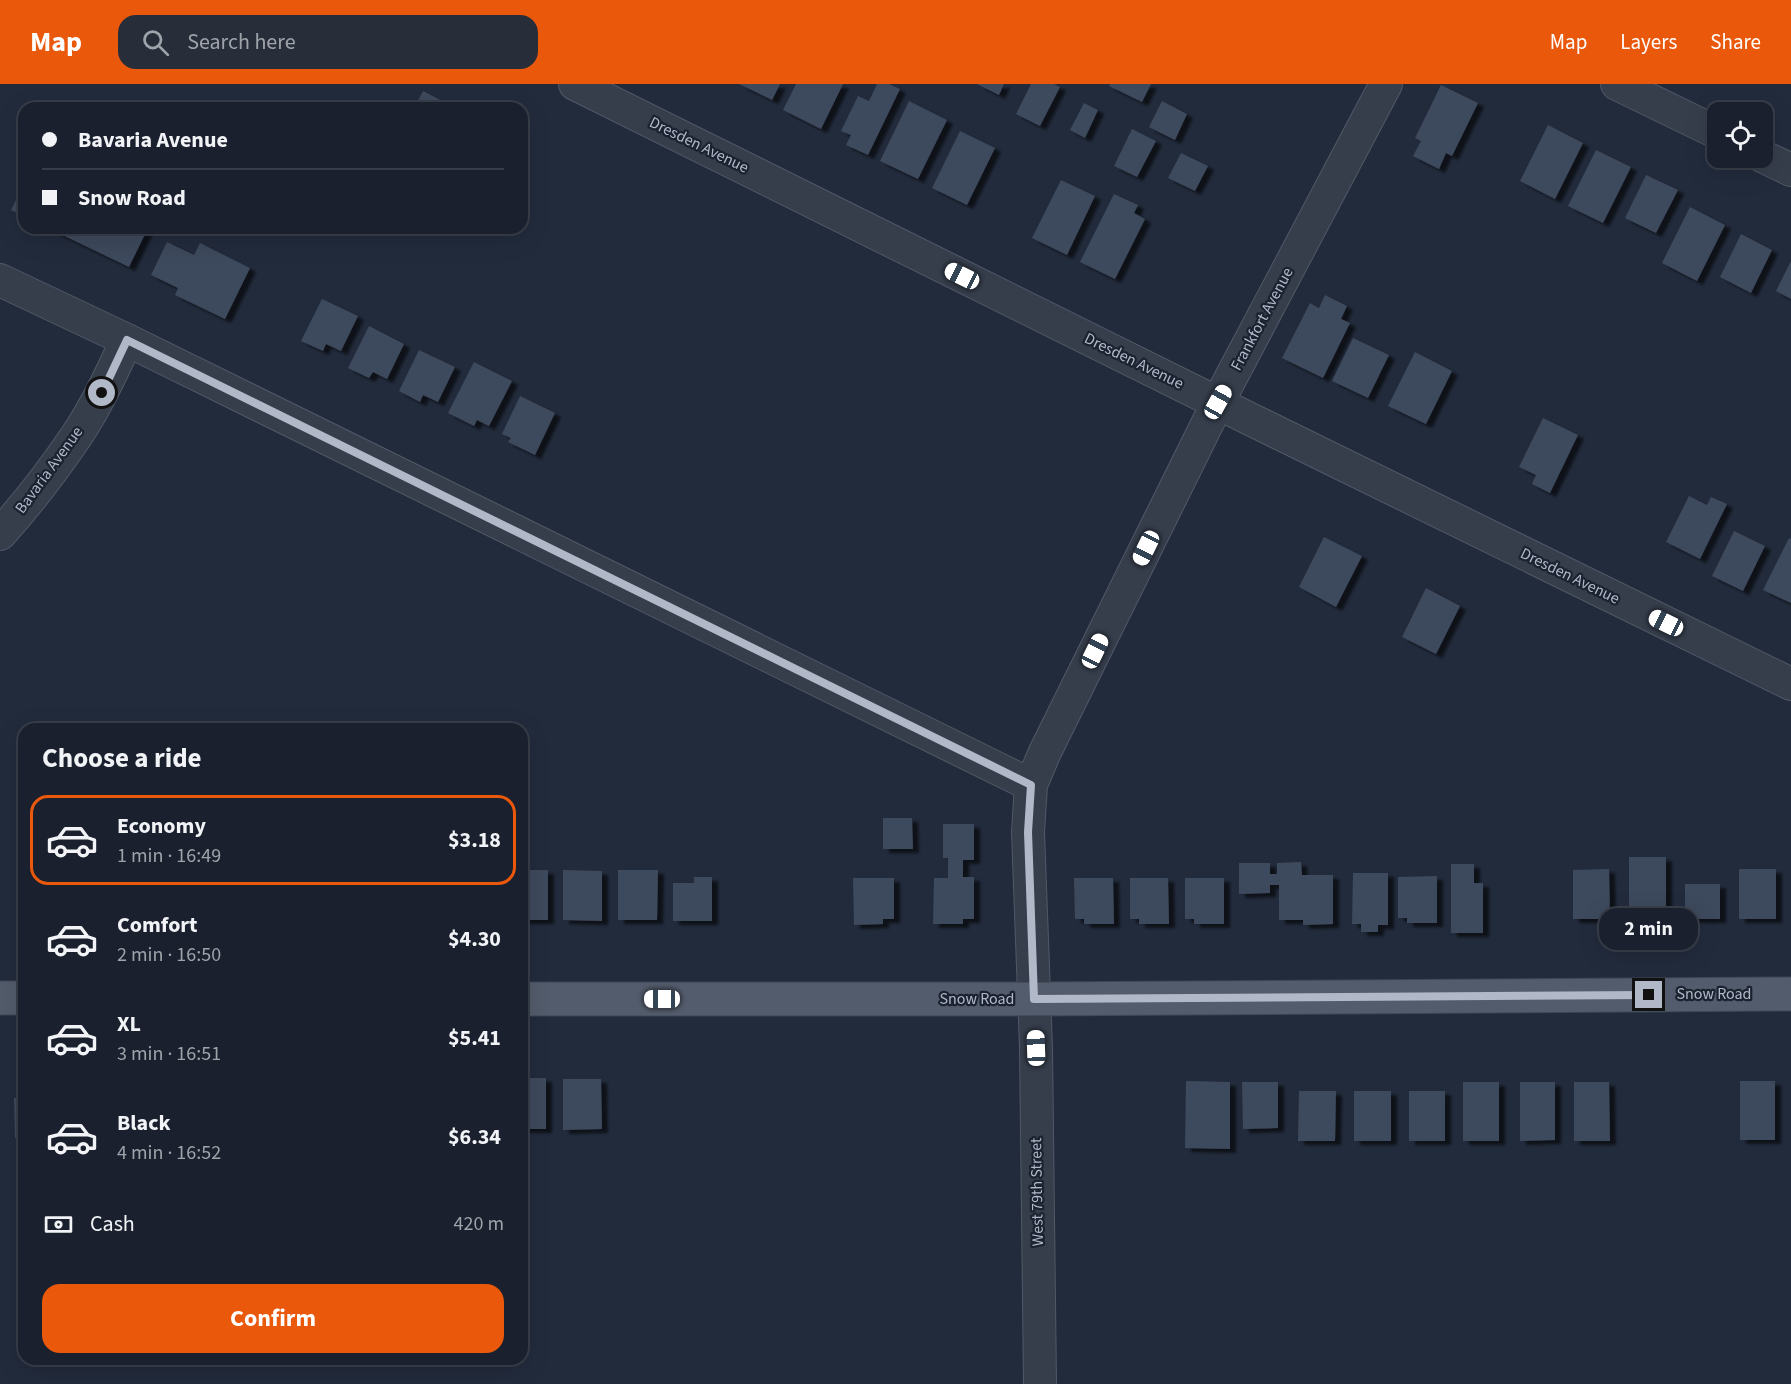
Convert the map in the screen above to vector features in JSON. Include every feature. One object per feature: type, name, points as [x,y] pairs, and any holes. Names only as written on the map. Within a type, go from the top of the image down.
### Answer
[{"type":"main road","name":"Snow Road","points":[[528,999],[1034,999],[1791,994]]},
{"type":"main road","points":[[0,998],[18,998]]},
{"type":"street","name":"Dresden Avenue","points":[[575,84],[1791,684]]},
{"type":"street","name":"Frankfort Avenue","points":[[1034,999],[1028,832],[1031,785],[1049,743],[1218,402],[1386,84]]},
{"type":"street","points":[[1617,84],[1707,129]]},
{"type":"street","points":[[1773,161],[1791,170]]},
{"type":"street","points":[[0,280],[127,340],[1031,785]]},
{"type":"street","name":"Bavaria Avenue","points":[[0,534],[24,507],[77,434],[102,393],[127,340]]},
{"type":"street","name":"West 79th Street","points":[[1034,999],[1040,1384]]},
{"type":"building","points":[[739,84],[780,84],[772,100]]},
{"type":"building","points":[[796,84],[843,84],[821,129],[783,110]]},
{"type":"building","points":[[877,84],[889,84],[900,89],[868,155],[846,145],[851,135],[841,131],[858,96],[869,101]]},
{"type":"building","points":[[977,84],[1004,84],[999,95]]},
{"type":"building","points":[[1031,84],[1054,84],[1060,87],[1040,126],[1016,114]]},
{"type":"building","points":[[1110,84],[1151,84],[1142,102],[1109,86]]},
{"type":"building","points":[[1441,85],[1478,103],[1452,156],[1446,153],[1439,169],[1413,156],[1421,141],[1415,138]]},
{"type":"building","points":[[423,91],[444,102],[417,102]]},
{"type":"building","points":[[909,101],[947,120],[918,179],[880,161]]},
{"type":"building","points":[[1162,101],[1187,114],[1175,140],[1149,127]]},
{"type":"building","points":[[1084,103],[1098,110],[1085,138],[1070,130]]},
{"type":"building","points":[[1548,125],[1583,143],[1555,199],[1520,181]]},
{"type":"building","points":[[1132,129],[1156,141],[1137,177],[1114,166]]},
{"type":"building","points":[[960,131],[995,148],[967,205],[932,188]]},
{"type":"building","points":[[1596,150],[1631,167],[1603,223],[1568,206]]},
{"type":"building","points":[[1181,153],[1208,166],[1195,191],[1168,178]]},
{"type":"building","points":[[1646,175],[1678,190],[1656,233],[1625,218]]},
{"type":"building","points":[[1061,180],[1095,196],[1067,255],[1032,238]]},
{"type":"building","points":[[1114,194],[1138,205],[1134,213],[1145,219],[1115,279],[1080,262]]},
{"type":"building","points":[[18,196],[18,213],[11,210]]},
{"type":"building","points":[[1690,207],[1725,225],[1697,281],[1662,263]]},
{"type":"building","points":[[60,234],[145,234],[129,267]]},
{"type":"building","points":[[1741,234],[1772,250],[1751,293],[1720,277]]},
{"type":"building","points":[[167,242],[194,255],[200,243],[250,268],[225,319],[175,295],[178,288],[151,275]]},
{"type":"building","points":[[1791,261],[1791,299],[1776,291]]},
{"type":"building","points":[[1325,295],[1347,306],[1341,319],[1350,323],[1323,378],[1282,358],[1310,303],[1319,308]]},
{"type":"building","points":[[322,299],[358,316],[341,351],[326,344],[323,351],[301,341]]},
{"type":"building","points":[[369,326],[404,344],[387,379],[373,372],[369,378],[348,368]]},
{"type":"building","points":[[1353,338],[1389,355],[1368,398],[1332,381]]},
{"type":"building","points":[[419,350],[455,367],[438,402],[423,395],[420,402],[399,391]]},
{"type":"building","points":[[1415,352],[1452,371],[1426,424],[1388,406]]},
{"type":"building","points":[[474,362],[512,381],[489,426],[477,420],[474,426],[448,413]]},
{"type":"building","points":[[520,396],[555,413],[535,455],[508,442],[511,438],[502,434]]},
{"type":"building","points":[[1543,418],[1578,435],[1550,493],[1532,484],[1536,475],[1519,467]]},
{"type":"building","points":[[1689,496],[1707,505],[1711,497],[1727,504],[1700,559],[1666,542]]},
{"type":"building","points":[[1734,531],[1765,546],[1743,591],[1712,576]]},
{"type":"building","points":[[1324,537],[1362,556],[1336,607],[1299,587]]},
{"type":"building","points":[[1789,538],[1791,539],[1791,603],[1763,590]]},
{"type":"building","points":[[1426,588],[1460,606],[1436,654],[1402,637]]},
{"type":"building","points":[[883,818],[912,818],[913,849],[883,849]]},
{"type":"building","points":[[943,824],[974,824],[974,860],[963,860],[963,877],[974,877],[974,919],[963,919],[963,924],[933,924],[934,878],[948,878],[948,858],[943,858]]},
{"type":"building","points":[[1629,857],[1666,857],[1666,918],[1643,918],[1643,908],[1629,908]]},
{"type":"building","points":[[1301,862],[1302,875],[1333,875],[1333,924],[1303,925],[1303,920],[1279,920],[1279,885],[1270,885],[1270,893],[1239,894],[1239,863],[1270,863],[1270,874],[1277,874],[1277,863]]},
{"type":"building","points":[[1451,864],[1474,864],[1474,883],[1483,883],[1483,933],[1451,933]]},
{"type":"building","points":[[1609,869],[1610,919],[1573,919],[1573,870]]},
{"type":"building","points":[[1739,869],[1776,869],[1776,919],[1739,919]]},
{"type":"building","points":[[528,870],[548,870],[548,920],[528,920]]},
{"type":"building","points":[[563,870],[602,871],[602,921],[563,920]]},
{"type":"building","points":[[618,870],[658,870],[657,920],[618,920]]},
{"type":"building","points":[[1353,873],[1388,873],[1388,925],[1378,925],[1378,932],[1361,932],[1361,924],[1352,924]]},
{"type":"building","points":[[1437,876],[1437,923],[1407,923],[1407,918],[1398,918],[1398,877]]},
{"type":"building","points":[[694,877],[712,877],[712,921],[673,921],[673,883],[694,883]]},
{"type":"building","points":[[853,878],[894,878],[894,919],[883,919],[883,924],[854,925]]},
{"type":"building","points":[[1074,878],[1113,878],[1114,924],[1084,924],[1084,919],[1075,919]]},
{"type":"building","points":[[1130,878],[1168,878],[1169,924],[1139,924],[1139,919],[1130,919]]},
{"type":"building","points":[[1185,878],[1224,878],[1224,924],[1194,924],[1194,919],[1185,919]]},
{"type":"building","points":[[1685,884],[1720,884],[1720,919],[1685,919]]},
{"type":"building","points":[[528,1078],[546,1078],[546,1129],[528,1129]]},
{"type":"building","points":[[563,1079],[601,1079],[602,1129],[563,1130]]},
{"type":"building","points":[[1186,1081],[1230,1082],[1230,1149],[1185,1148]]},
{"type":"building","points":[[1740,1081],[1775,1081],[1775,1140],[1740,1140]]},
{"type":"building","points":[[1242,1082],[1278,1082],[1278,1128],[1243,1129]]},
{"type":"building","points":[[1463,1082],[1499,1082],[1499,1141],[1463,1141]]},
{"type":"building","points":[[1520,1082],[1555,1082],[1555,1140],[1520,1141]]},
{"type":"building","points":[[1574,1082],[1609,1082],[1610,1141],[1574,1141]]},
{"type":"building","points":[[1299,1091],[1336,1091],[1335,1141],[1298,1141]]},
{"type":"building","points":[[1354,1091],[1391,1091],[1391,1141],[1354,1141]]},
{"type":"building","points":[[1409,1091],[1445,1091],[1445,1141],[1409,1141]]},
{"type":"building","points":[[14,1098],[18,1098],[18,1138],[15,1138]]},
{"type":"route","points":[[102,393],[127,340],[1031,785],[1028,832],[1034,999],[1649,995]]}]
